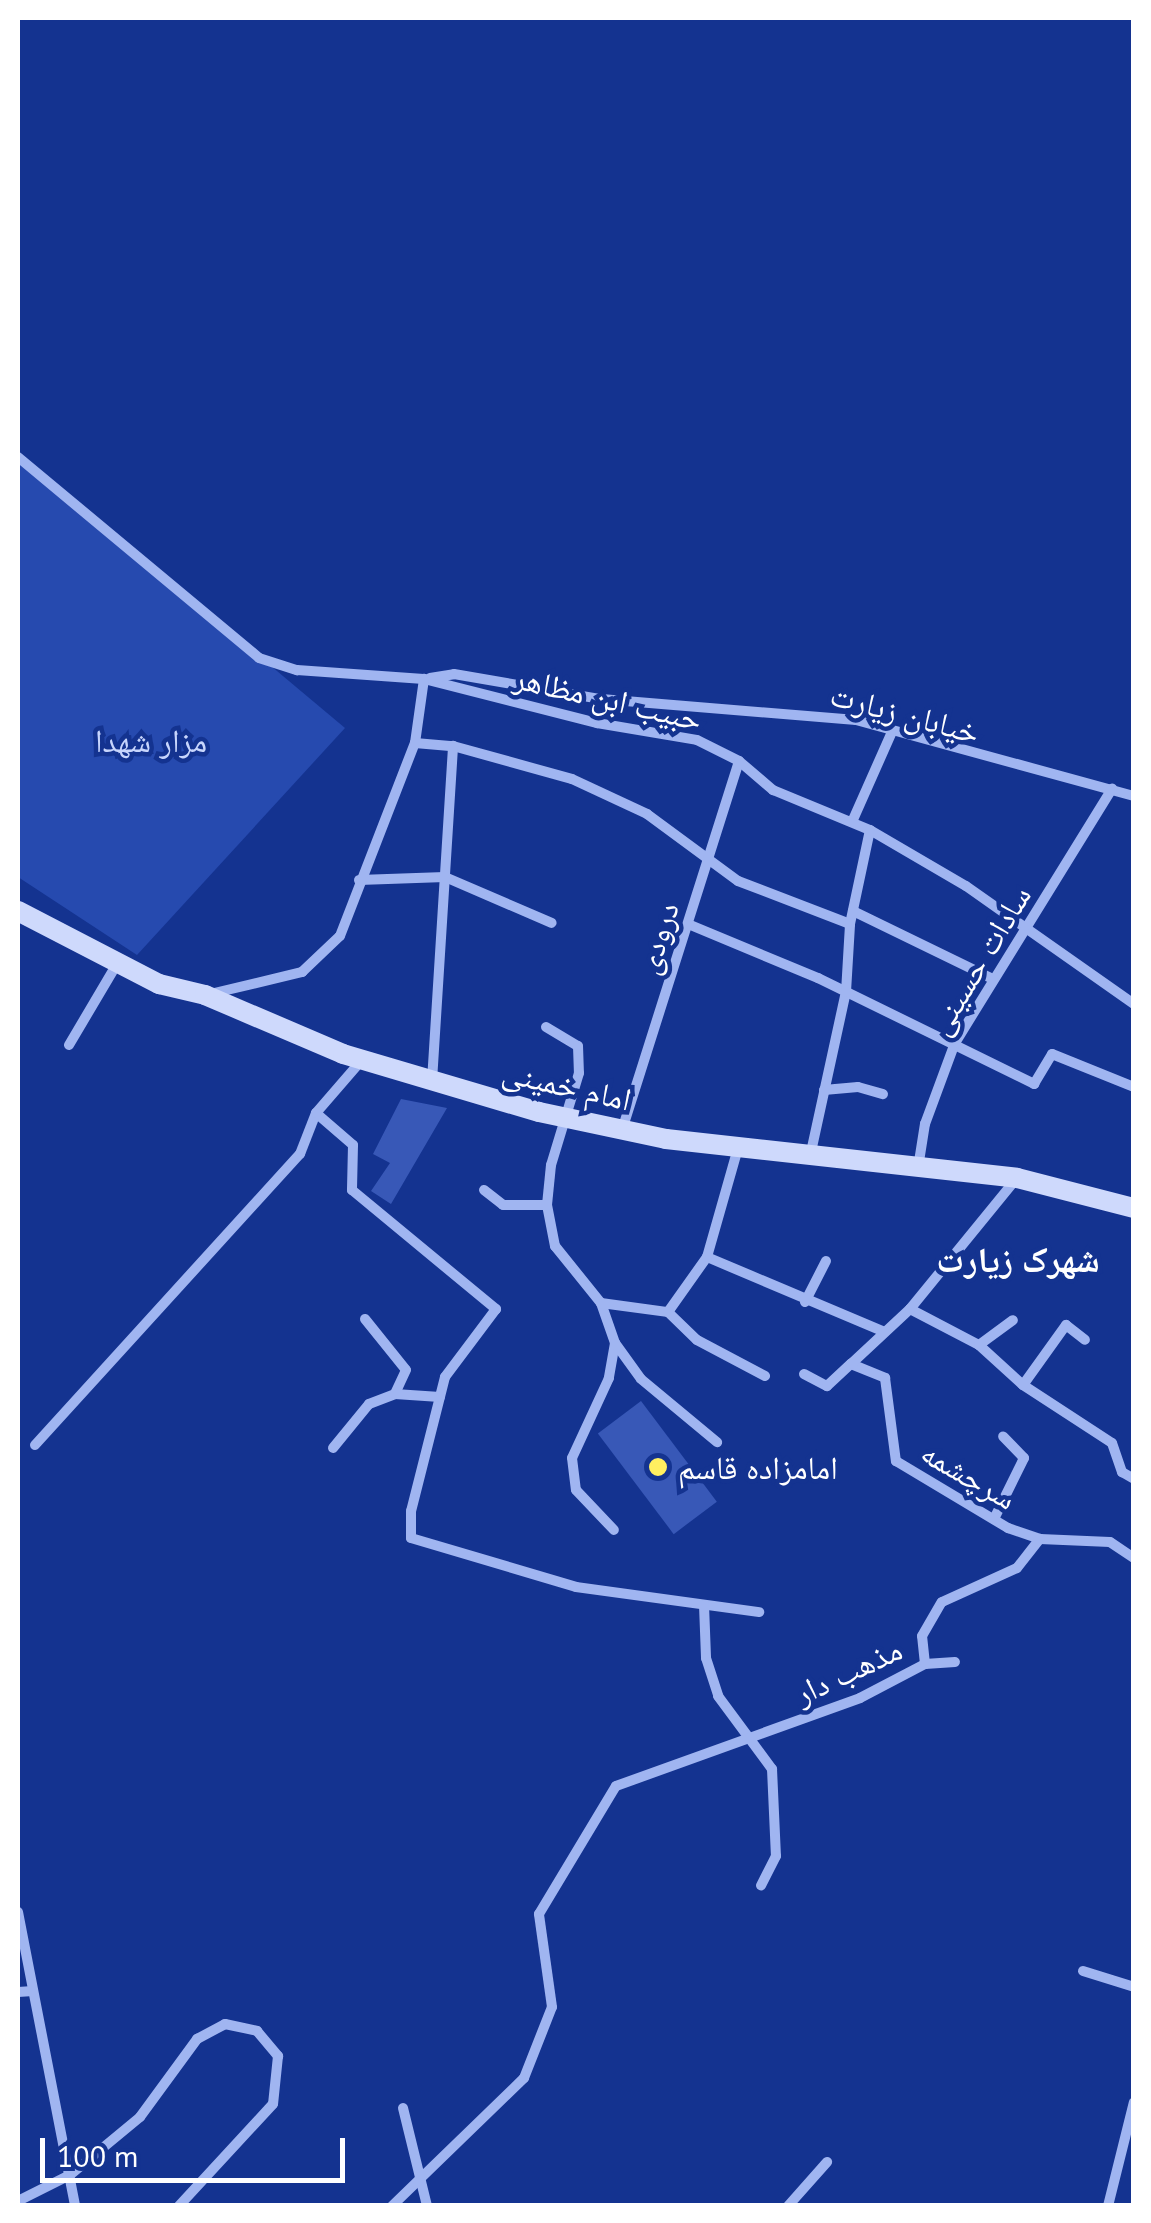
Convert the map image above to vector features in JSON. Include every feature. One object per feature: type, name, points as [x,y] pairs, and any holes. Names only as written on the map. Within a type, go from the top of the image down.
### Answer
[{"type":"street","points":[[18,457],[259,658],[297,670],[424,679],[415,742],[340,936],[302,972],[205,996]]},
{"type":"street","name":"خیابان زیارت","points":[[424,679],[454,674],[601,699],[788,711],[856,720],[891,734],[1134,796]]},
{"type":"street","name":"حبیب ابن مظاهر","points":[[424,679],[597,723],[697,740],[739,761],[773,790],[870,830],[1026,927],[1134,1004]]},
{"type":"street","points":[[852,822],[891,734]]},
{"type":"street","points":[[415,742],[453,746],[572,779],[647,814],[707,862],[738,881],[852,917],[993,979]]},
{"type":"street","points":[[432,1082],[453,746]]},
{"type":"street","name":"درودی","points":[[622,1130],[739,761]]},
{"type":"street","name":"سادات حسینی","points":[[918,1168],[926,1124],[955,1043],[1112,788]]},
{"type":"street","points":[[811,1152],[846,992],[852,917],[870,830]]},
{"type":"street","points":[[359,880],[445,876],[552,923]]},
{"type":"street","name":"امام خمینی","points":[[18,910],[159,984],[205,996],[362,1060],[432,1082],[622,1130],[1016,1178],[1134,1208]]},
{"type":"street","points":[[688,924],[846,992],[1034,1084],[1052,1054],[1134,1087]]},
{"type":"street","points":[[69,1045],[118,962]]},
{"type":"street","points":[[546,1027],[578,1046],[568,1118],[551,1165],[546,1205],[555,1246],[601,1303],[615,1343],[641,1379],[717,1442]]},
{"type":"street","points":[[35,1445],[300,1154],[316,1113],[362,1060]]},
{"type":"street","points":[[824,1090],[858,1086],[883,1094]]},
{"type":"street","points":[[316,1113],[353,1144],[352,1190],[496,1309],[445,1377],[411,1511],[410,1538],[576,1587],[758,1612]]},
{"type":"street","points":[[668,1312],[707,1257],[739,1144]]},
{"type":"street","points":[[804,1374],[828,1386],[882,1331],[910,1310],[1016,1178]]},
{"type":"street","points":[[484,1190],[504,1205],[546,1205]]},
{"type":"street","points":[[707,1257],[882,1331]]},
{"type":"street","points":[[806,1302],[826,1261]]},
{"type":"street","points":[[601,1303],[668,1312],[697,1340],[765,1376]]},
{"type":"street","points":[[910,1310],[979,1345],[1023,1386],[1112,1443],[1122,1472],[1134,1479]]},
{"type":"street","points":[[366,1319],[406,1370],[395,1394]]},
{"type":"street","points":[[979,1345],[1014,1320]]},
{"type":"street","points":[[1023,1386],[1066,1325],[1085,1340]]},
{"type":"street","points":[[614,1530],[576,1490],[572,1458],[609,1378],[615,1343]]},
{"type":"street","name":"سرچشمه","points":[[851,1364],[885,1378],[896,1461],[994,1519],[1040,1539],[1110,1542],[1134,1558]]},
{"type":"street","points":[[333,1448],[369,1404],[395,1394],[440,1396]]},
{"type":"street","points":[[994,1519],[1024,1458],[1002,1436]]},
{"type":"street","name":"مذهب دار","points":[[419,2174],[524,2078],[552,2007],[539,1914],[616,1786],[860,1698],[925,1664],[922,1636],[942,1602],[1016,1568],[1040,1539]]},
{"type":"street","points":[[704,1605],[706,1658],[718,1696],[746,1740],[772,1769],[776,1856],[761,1884]]},
{"type":"street","points":[[925,1664],[956,1662]]},
{"type":"street","points":[[18,1912],[76,2206]]},
{"type":"street","points":[[1083,1971],[1134,1988]]},
{"type":"street","points":[[18,1992],[33,1991]]},
{"type":"street","points":[[18,2201],[70,2175],[140,2117],[197,2039],[225,2024],[257,2031],[278,2056],[273,2104],[180,2206]]},
{"type":"street","points":[[1108,2206],[1134,2102]]},
{"type":"street","points":[[403,2108],[427,2206]]},
{"type":"street","points":[[788,2206],[827,2162]]},
{"type":"street","points":[[392,2206],[419,2174]]},
{"type":"green space","name":"مزار شهدا","points":[[18,454],[345,728],[137,955],[18,877]]},
{"type":"building","points":[[401,1099],[447,1108],[391,1204],[371,1191],[390,1163],[373,1154]]},
{"type":"building","name":"امامزاده قاسم","points":[[641,1401],[717,1502],[674,1534],[598,1433]]},
{"type":"place","name":"امامزاده قاسم","points":[[658,1467]]},
{"type":"district","name":"شهرک زیارت","points":[[1018,1259]]}]
